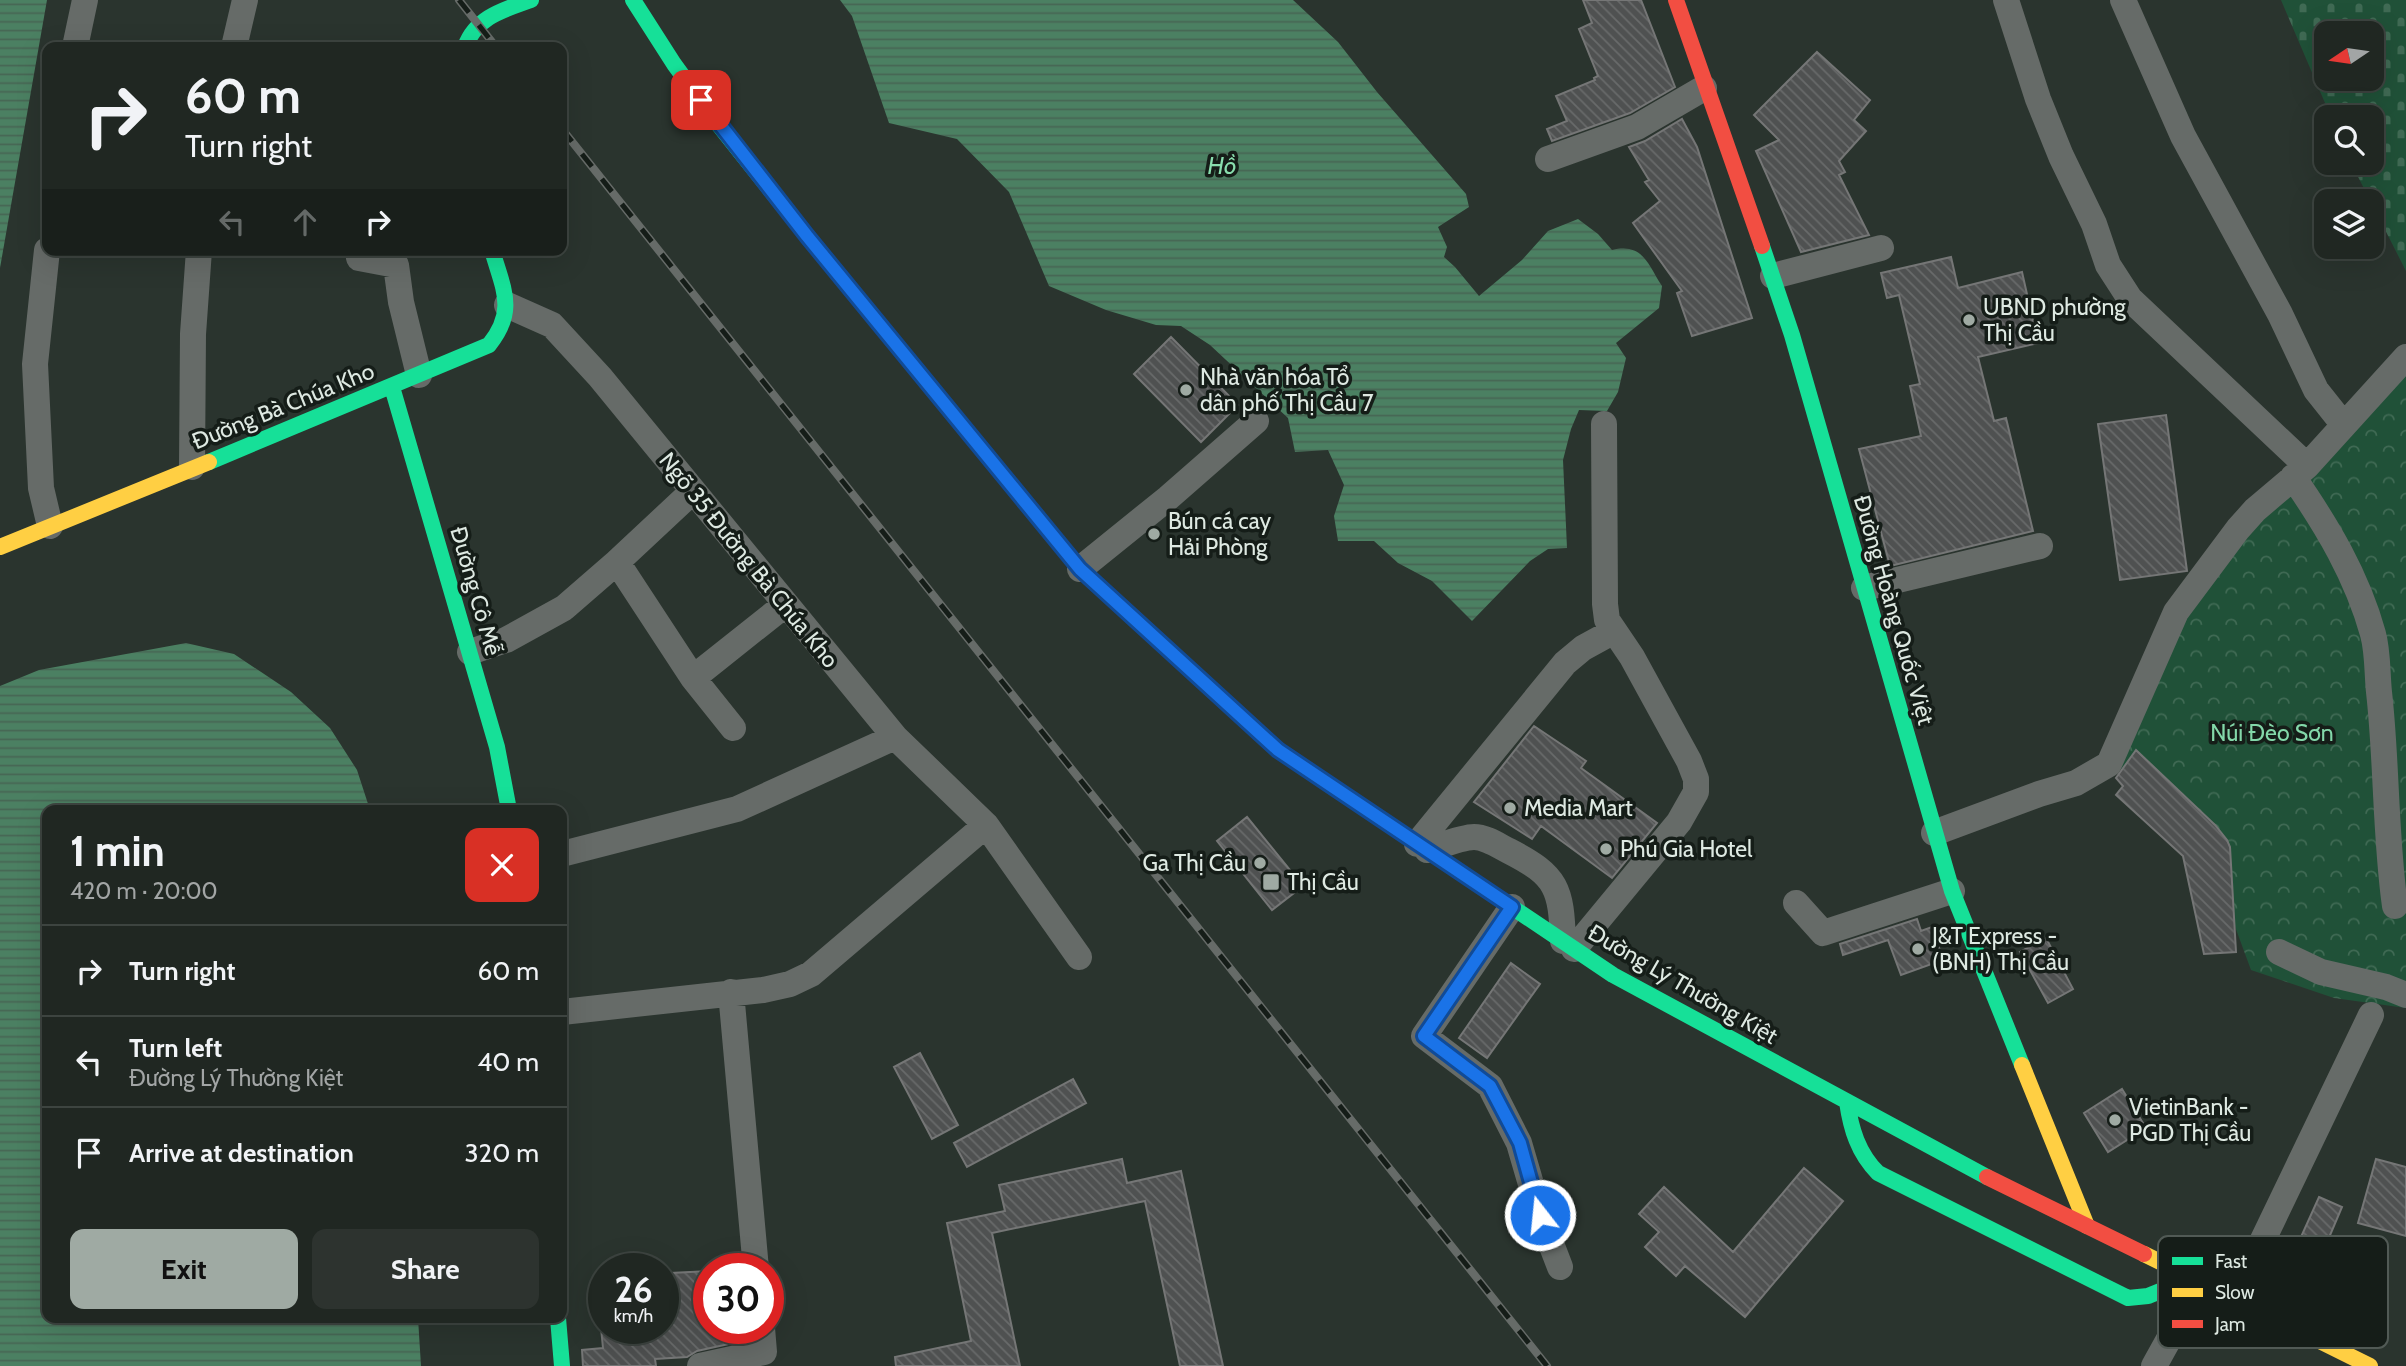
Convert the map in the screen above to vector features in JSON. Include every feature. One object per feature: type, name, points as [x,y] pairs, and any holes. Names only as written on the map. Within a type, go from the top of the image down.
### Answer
[{"type":"main road","points":[[467,42],[469,34],[490,7],[531,0]]},
{"type":"main road","name":"Đường Lý Thường Kiệt","points":[[633,0],[674,64],[714,119],[1080,569],[1278,750],[1613,975],[1991,1180],[2158,1262]]},
{"type":"main road","name":"Đường Hoàng Quốc Việt","points":[[1681,2],[1704,88],[1773,276],[1952,891],[2087,1226]]},
{"type":"main road","points":[[494,256],[507,304]]},
{"type":"main road","name":"Đường Bà Chúa Kho","points":[[0,547],[489,345],[501,330],[507,304]]},
{"type":"main road","name":"Đường Cô Mễ","points":[[392,387],[497,747],[508,805]]},
{"type":"main road","points":[[1847,1102],[1855,1138],[1868,1164],[1878,1172],[2128,1298],[2158,1293]]},
{"type":"main road","points":[[558,1323],[562,1366]]},
{"type":"main road","name":"Đường Lý Thường Kiệt","points":[[2333,1348],[2370,1366]]},
{"type":"street","points":[[76,42],[85,0]]},
{"type":"street","points":[[235,42],[245,0]]},
{"type":"street","points":[[2006,0],[2038,99],[2061,156],[2094,224],[2108,265],[2130,299],[2300,472],[2320,516],[2353,576],[2374,636],[2382,716],[2389,865],[2395,906]]},
{"type":"street","points":[[2123,0],[2183,136],[2280,314],[2316,390],[2343,424]]},
{"type":"street","points":[[1548,159],[1637,127],[1704,88]]},
{"type":"street","points":[[1773,276],[1881,248]]},
{"type":"street","points":[[46,256],[35,364],[41,488],[50,526]]},
{"type":"street","points":[[192,467],[193,334],[200,256]]},
{"type":"street","points":[[359,256],[396,265],[401,302],[419,375]]},
{"type":"street","name":"Ngõ 35 Đường Bà Chúa Kho","points":[[507,304],[552,325],[600,377],[895,737],[986,825],[1079,957]]},
{"type":"street","points":[[1934,833],[2076,783],[2109,764],[2176,612],[2255,510],[2300,472],[2406,357]]},
{"type":"street","points":[[1080,569],[1168,498],[1256,421]]},
{"type":"street","points":[[1568,945],[1679,822],[1696,792],[1696,779],[1689,761],[1632,657],[1607,620],[1604,424]]},
{"type":"street","points":[[470,652],[506,640],[564,608],[693,491]]},
{"type":"street","points":[[1864,587],[2040,546]]},
{"type":"street","points":[[617,562],[693,678],[733,728]]},
{"type":"street","points":[[693,678],[786,604]]},
{"type":"street","points":[[1422,847],[1565,663],[1583,648],[1614,631]]},
{"type":"street","points":[[567,853],[737,808],[895,737]]},
{"type":"street","points":[[567,1011],[790,984],[811,974],[986,825]]},
{"type":"street","points":[[1422,847],[1474,836],[1486,839],[1541,870],[1558,891],[1568,945]]},
{"type":"street","points":[[1796,903],[1824,933],[1952,891]]},
{"type":"street","points":[[1512,907],[1424,1036],[1490,1086],[1520,1143],[1540,1215],[1560,1267]]},
{"type":"street","points":[[2279,952],[2321,972],[2406,995]]},
{"type":"street","points":[[731,992],[755,1253]]},
{"type":"street","points":[[2265,1236],[2371,1015]]},
{"type":"street","points":[[701,1366],[764,1352],[763,1344]]},
{"type":"street","points":[[2154,1366],[2163,1348]]},
{"type":"green space","points":[[2281,0],[2406,0],[2406,271],[2384,228],[2384,189],[2364,189],[2357,175],[2384,175],[2384,105],[2326,105],[2320,91],[2384,91],[2384,21],[2314,21],[2314,77]]},
{"type":"green space","name":"Núi Đèo Sơn","points":[[2406,363],[2406,1008],[2334,998],[2251,970],[2212,864],[2111,758],[2173,631],[2225,556]]},
{"type":"water","points":[[0,0],[47,0],[0,268]]},
{"type":"water","name":"Hồ","points":[[840,0],[1293,0],[1338,42],[1377,92],[1466,194],[1469,207],[1438,227],[1447,247],[1444,257],[1479,296],[1522,260],[1548,231],[1578,219],[1598,234],[1612,250],[1631,249],[1637,252],[1648,263],[1662,286],[1659,308],[1616,343],[1626,358],[1618,392],[1607,411],[1579,410],[1571,429],[1563,460],[1567,548],[1548,549],[1530,561],[1472,621],[1432,581],[1398,563],[1374,541],[1338,541],[1334,516],[1344,485],[1328,450],[1295,452],[1288,418],[1210,345],[1181,326],[1156,325],[1106,310],[1049,286],[1009,192],[957,139],[889,123],[852,16]]},
{"type":"water","points":[[186,643],[234,654],[291,692],[330,728],[357,770],[368,805],[42,805],[42,1323],[418,1323],[421,1366],[0,1366],[0,686],[39,670]]},
{"type":"building","points":[[1583,0],[1641,0],[1675,87],[1630,113],[1552,141],[1547,129],[1567,121],[1556,96],[1595,80],[1598,76],[1579,29],[1592,23]]},
{"type":"building","points":[[1817,52],[1870,100],[1854,120],[1866,131],[1839,161],[1845,172],[1839,175],[1869,235],[1801,252],[1756,151],[1779,140],[1754,115]]},
{"type":"building","points":[[1682,119],[1697,147],[1752,318],[1692,336],[1677,293],[1682,291],[1633,223],[1660,201],[1645,182],[1649,180],[1629,147],[1645,141]]},
{"type":"building","points":[[1951,257],[1958,288],[2022,272],[2038,343],[1978,357],[1994,421],[2006,418],[2033,531],[1890,566],[1859,449],[1921,436],[1910,386],[1920,384],[1899,295],[1887,298],[1881,273]]},
{"type":"building","name":"Nhà văn hóa Tổ dân phố Thị Cầu 7","points":[[1171,337],[1238,405],[1201,442],[1134,374]]},
{"type":"building","points":[[2166,415],[2187,571],[2120,580],[2098,424]]},
{"type":"building","points":[[1534,726],[1586,761],[1581,768],[1657,823],[1612,878],[1541,826],[1532,839],[1474,802]]},
{"type":"building","points":[[2136,750],[2215,825],[2227,840],[2230,847],[2236,952],[2204,954],[2183,856],[2116,795],[2123,786],[2116,778]]},
{"type":"building","name":"Ga Thị Cầu","points":[[1247,817],[1303,886],[1272,910],[1217,841]]},
{"type":"building","points":[[1917,919],[1921,931],[1932,927],[1943,960],[1901,975],[1888,940],[1843,955],[1840,944]]},
{"type":"building","points":[[2046,938],[2073,989],[2048,1003],[2020,952]]},
{"type":"building","points":[[1511,963],[1540,984],[1487,1058],[1459,1038]]},
{"type":"building","points":[[920,1053],[958,1125],[932,1139],[894,1067]]},
{"type":"building","points":[[1073,1079],[1086,1103],[967,1167],[954,1143]]},
{"type":"building","name":"VietinBank - PGD Thị Cầu","points":[[2122,1089],[2146,1128],[2108,1152],[2084,1113]]},
{"type":"building","points":[[1122,1159],[1127,1183],[1181,1171],[1223,1366],[1180,1366],[1145,1201],[992,1233],[1020,1366],[896,1366],[895,1357],[971,1341],[947,1223],[1005,1211],[999,1185]]},
{"type":"building","points":[[2376,1159],[2406,1167],[2406,1236],[2358,1223]]},
{"type":"building","points":[[1804,1168],[1843,1201],[1745,1317],[1685,1266],[1676,1276],[1645,1247],[1659,1232],[1639,1214],[1664,1187],[1733,1252]]},
{"type":"building","points":[[2319,1197],[2342,1207],[2330,1236],[2301,1236]]},
{"type":"building","points":[[693,1272],[693,1344],[729,1344],[697,1351],[687,1357],[655,1359],[656,1366],[583,1366],[582,1350],[603,1348],[603,1344],[679,1344],[679,1273]]},
{"type":"railway","points":[[459,0],[492,42]]},
{"type":"railway","points":[[567,135],[1547,1366]]},
{"type":"traffic: fast","points":[[468,42],[476,28],[492,16],[531,0]]},
{"type":"traffic: fast","points":[[633,0],[674,64],[714,119],[807,236],[1080,569],[1135,619]]},
{"type":"traffic: fast","points":[[1762,246],[1792,335],[1952,891],[2022,1065]]},
{"type":"traffic: fast","points":[[209,462],[489,345],[498,332],[505,310],[503,288],[494,256]]},
{"type":"traffic: fast","points":[[392,387],[497,747],[508,805]]},
{"type":"traffic: fast","points":[[1415,842],[1613,975],[1987,1177]]},
{"type":"traffic: fast","points":[[1847,1102],[1856,1140],[1878,1173],[2128,1298],[2158,1292]]},
{"type":"traffic: fast","points":[[558,1323],[562,1366]]},
{"type":"traffic: slow","points":[[0,547],[209,462]]},
{"type":"traffic: slow","points":[[1135,619],[1278,750],[1415,842]]},
{"type":"traffic: slow","points":[[2022,1065],[2087,1226]]},
{"type":"traffic: slow","points":[[2144,1254],[2158,1261]]},
{"type":"traffic: slow","points":[[2334,1348],[2370,1366]]},
{"type":"traffic: jam","points":[[1676,0],[1762,246]]},
{"type":"traffic: jam","points":[[1987,1177],[2144,1254]]},
{"type":"place","name":"UBND phường Thị Cầu","points":[[1969,320]]},
{"type":"place","name":"Nhà văn hóa Tổ dân phố Thị Cầu 7","points":[[1186,390]]},
{"type":"place","name":"Bún cá cay Hải Phòng","points":[[1154,534]]},
{"type":"place","name":"Media Mart","points":[[1510,808]]},
{"type":"place","name":"Phú Gia Hotel","points":[[1606,849]]},
{"type":"place","name":"Ga Thị Cầu","points":[[1260,863]]},
{"type":"place","name":"Thị Cầu","points":[[1271,882]]},
{"type":"place","name":"J&T Express - (BNH) Thị Cầu","points":[[1918,949]]},
{"type":"place","name":"VietinBank - PGD Thị Cầu","points":[[2115,1120]]},
{"type":"route","points":[[701,100],[807,236],[1080,569],[1278,750],[1512,907],[1424,1036],[1490,1086],[1520,1143],[1540,1215]]}]
